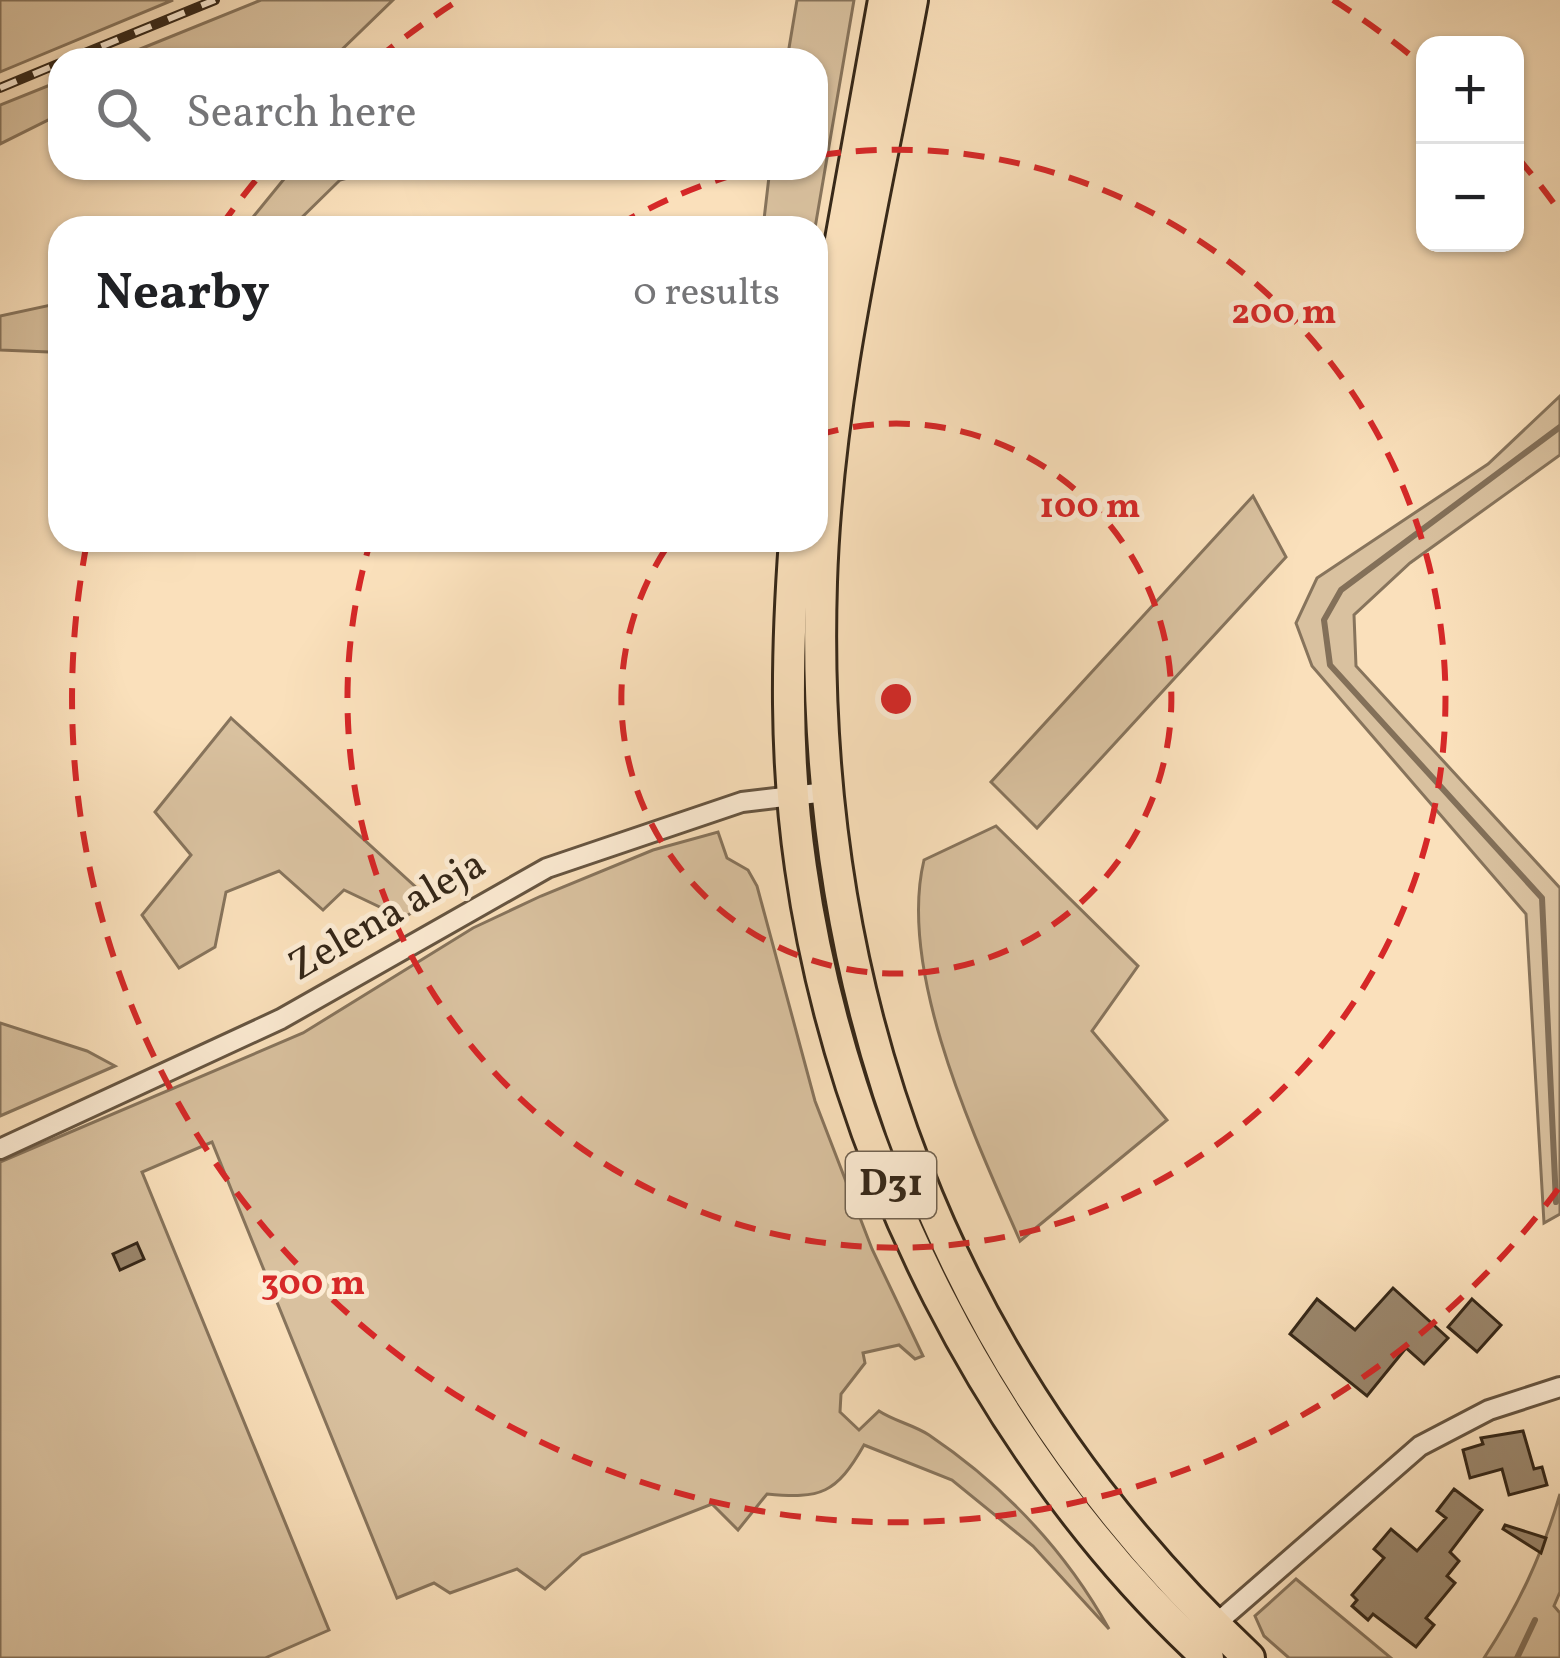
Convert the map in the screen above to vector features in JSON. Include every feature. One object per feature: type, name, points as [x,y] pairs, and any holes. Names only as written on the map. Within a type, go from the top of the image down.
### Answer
[{"type":"main road","points":[[828,312],[884,0]]},
{"type":"main road","name":"D31","points":[[828,499],[855,311],[912,0]]},
{"type":"main road","name":"D31","points":[[794,552],[788,655],[793,795],[810,923],[842,1045],[890,1184],[926,1268],[1038,1457],[1088,1526],[1206,1643],[1250,1658]]},
{"type":"main road","name":"D31","points":[[824,552],[821,656],[826,792],[842,915],[868,1035],[916,1174],[952,1257],[1012,1368],[1058,1439],[1147,1552],[1206,1643]]},
{"type":"street","name":"Zelena aleja","points":[[0,1149],[281,1019],[547,868],[742,802],[826,792]]},
{"type":"street","points":[[1206,1643],[1420,1446],[1489,1410],[1560,1387]]},
{"type":"shaded area","points":[[0,0],[173,0],[48,48],[0,72]]},
{"type":"shaded area","points":[[261,0],[393,0],[343,48],[143,48]]},
{"type":"shaded area","points":[[797,0],[854,0],[828,152],[828,48],[789,48]]},
{"type":"shaded area","points":[[48,86],[48,120],[0,144],[0,105]]},
{"type":"shaded area","points":[[283,180],[340,180],[303,216],[254,216]]},
{"type":"shaded area","points":[[769,180],[823,180],[817,216],[764,216]]},
{"type":"shaded area","points":[[48,306],[48,352],[0,350],[0,316]]},
{"type":"shaded area","points":[[1560,396],[1560,455],[1410,563],[1354,615],[1356,666],[1560,888],[1560,1214],[1544,1223],[1526,914],[1312,666],[1296,623],[1317,578],[1488,464]]},
{"type":"shaded area","points":[[1253,496],[1286,557],[1037,828],[991,782]]},
{"type":"shaded area","points":[[231,718],[431,901],[403,918],[344,890],[323,910],[279,871],[226,892],[215,947],[179,968],[142,915],[191,855],[155,812]]},
{"type":"shaded area","points":[[996,826],[1138,966],[1092,1031],[1167,1120],[1020,1241],[945,1054],[921,952],[924,860]]},
{"type":"shaded area","points":[[718,832],[727,858],[748,870],[757,886],[815,1101],[872,1249],[923,1356],[915,1359],[899,1345],[863,1353],[865,1363],[841,1394],[840,1412],[859,1430],[879,1411],[956,1454],[1052,1546],[1109,1629],[1033,1546],[952,1480],[864,1445],[845,1474],[825,1490],[767,1494],[738,1530],[712,1504],[582,1555],[545,1589],[517,1569],[450,1593],[434,1583],[397,1598],[212,1142],[142,1172],[329,1630],[265,1658],[0,1658],[0,1162],[303,1033],[473,928],[541,896],[653,850]]},
{"type":"shaded area","points":[[0,1023],[87,1051],[115,1066],[0,1116]]},
{"type":"shaded area","points":[[1560,1494],[1560,1592],[1554,1606],[1560,1613],[1560,1658],[1484,1658],[1528,1579]]},
{"type":"shaded area","points":[[1296,1579],[1391,1658],[1289,1658],[1264,1636],[1255,1616]]},
{"type":"building","points":[[137,1243],[144,1259],[120,1270],[113,1254]]},
{"type":"building","points":[[1393,1288],[1448,1338],[1424,1364],[1406,1348],[1367,1396],[1290,1334],[1317,1299],[1355,1330]]},
{"type":"building","points":[[1472,1299],[1501,1325],[1477,1352],[1448,1327]]},
{"type":"building","points":[[1523,1431],[1534,1469],[1542,1467],[1547,1485],[1509,1495],[1502,1469],[1470,1478],[1463,1450],[1483,1444],[1481,1438]]},
{"type":"building","points":[[1454,1489],[1482,1510],[1450,1552],[1459,1561],[1447,1576],[1455,1583],[1426,1618],[1434,1625],[1416,1647],[1373,1614],[1368,1620],[1352,1606],[1357,1600],[1352,1595],[1384,1558],[1374,1549],[1391,1529],[1417,1551],[1446,1518],[1437,1511]]},
{"type":"building","points":[[1505,1525],[1546,1538],[1541,1553],[1503,1529]]},
{"type":"waterway","points":[[1556,1202],[1542,898],[1330,665],[1324,620],[1341,590],[1560,427]]},
{"type":"waterway","points":[[1517,1658],[1535,1620]]},
{"type":"railway","points":[[97,48],[215,0]]},
{"type":"railway","points":[[0,88],[48,68]]}]
